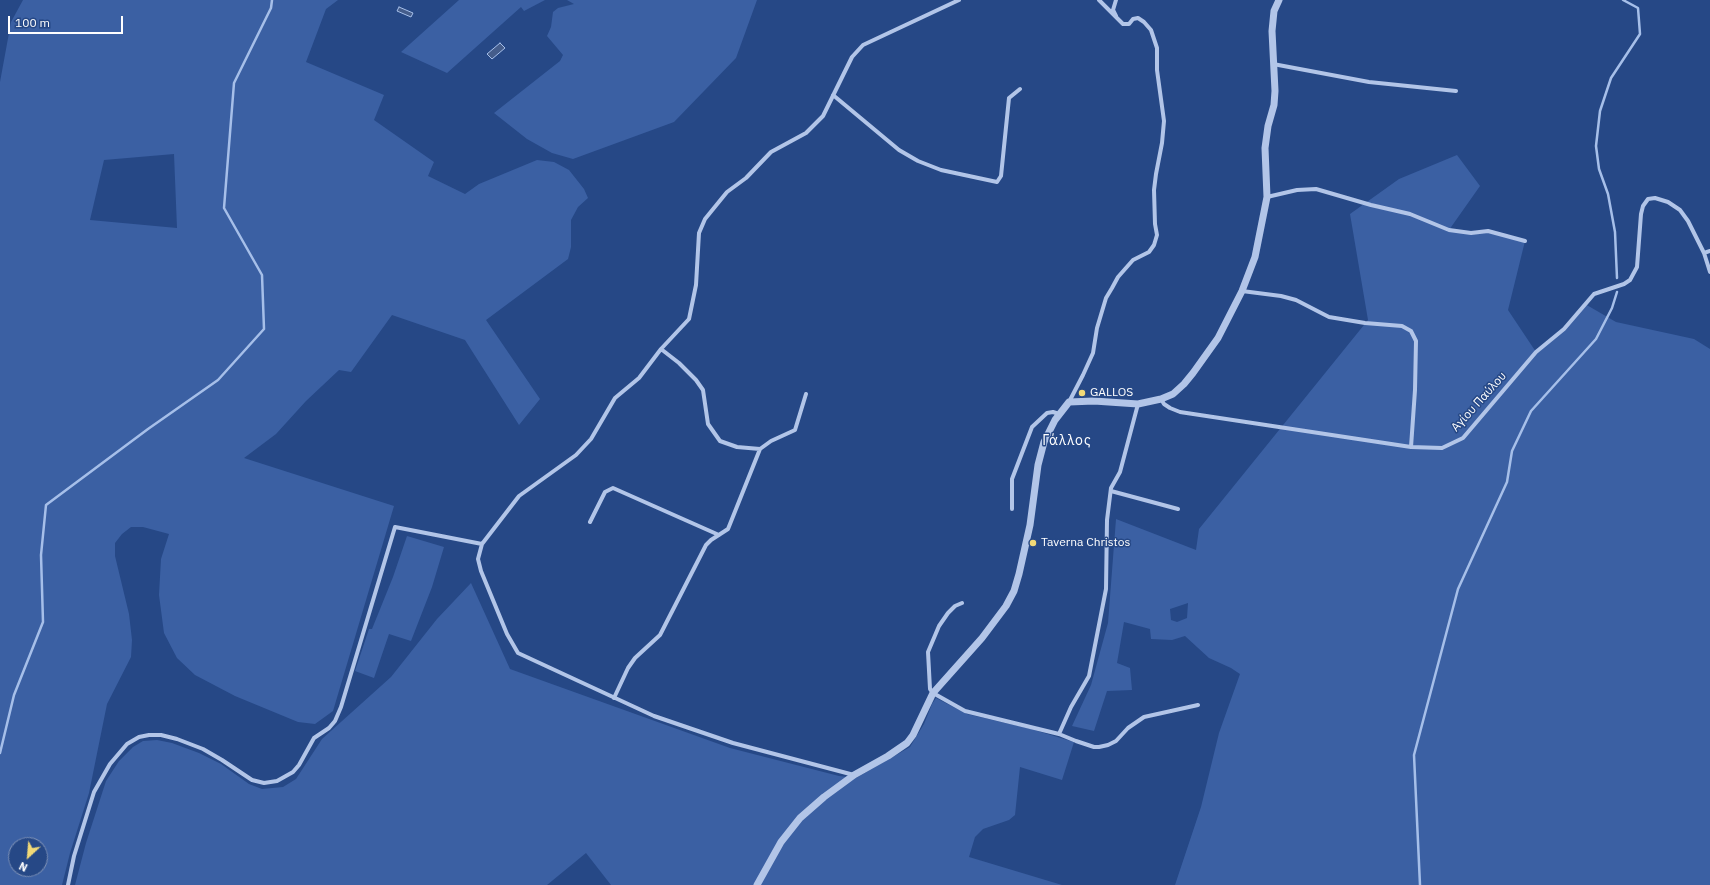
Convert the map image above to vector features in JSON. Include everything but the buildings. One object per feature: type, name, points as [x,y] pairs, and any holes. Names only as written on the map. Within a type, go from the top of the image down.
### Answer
[{"type":"street","points":[[854,775],[733,743],[654,716],[518,653],[507,634],[481,571],[478,559],[482,544],[519,496],[576,454],[591,439],[615,398],[639,378],[661,349],[689,319],[696,285],[699,233],[705,219],[727,192],[746,178],[771,152],[806,133],[823,116],[852,57],[863,45],[959,0]]},
{"type":"street","points":[[756,885],[781,842],[800,818],[824,797],[854,775],[888,756],[907,742],[913,735],[933,693],[982,638],[1006,606],[1014,592],[1030,525],[1038,465],[1046,436],[1059,414],[1069,402],[1093,353],[1097,328],[1106,298],[1118,277],[1133,260],[1149,252],[1154,245],[1156,235],[1154,190],[1164,121],[1157,70],[1157,48],[1151,30],[1144,22],[1138,18],[1133,19],[1129,24],[1123,24],[1100,0]]},
{"type":"street","points":[[1116,0],[1113,10],[1119,21]]},
{"type":"street","points":[[1069,402],[1094,401],[1138,404],[1161,399],[1173,394],[1193,373],[1218,338],[1242,291],[1255,257],[1267,197],[1265,148],[1274,98],[1272,31],[1274,11],[1280,0]]},
{"type":"street","points":[[1273,64],[1369,82],[1456,91]]},
{"type":"street","points":[[833,96],[899,150],[918,161],[941,170],[997,182],[1001,176],[1009,98],[1020,89]]},
{"type":"street","points":[[1267,197],[1297,190],[1316,189],[1370,205],[1410,214],[1449,230],[1471,233],[1488,231],[1525,241]]},
{"type":"street","name":"Αγίου Παύλου","points":[[1411,447],[1442,448],[1463,438],[1536,352],[1564,329],[1594,294],[1624,284],[1630,280],[1637,267],[1641,214],[1643,206],[1648,199],[1655,198],[1668,202],[1680,210],[1688,221],[1704,253],[1710,272]]},
{"type":"street","points":[[1704,253],[1710,251]]},
{"type":"street","points":[[1161,399],[1164,404],[1180,412],[1411,447],[1415,390],[1416,341],[1411,331],[1402,326],[1365,323],[1329,317],[1296,300],[1282,296],[1242,291]]},
{"type":"street","points":[[661,349],[679,363],[696,380],[703,390],[708,424],[720,440],[737,447],[760,449]]},
{"type":"street","points":[[614,698],[628,668],[635,658],[660,635],[706,545],[728,529],[760,449],[771,441],[795,430],[806,394]]},
{"type":"street","points":[[1059,734],[1071,707],[1089,676],[1106,589],[1107,520],[1110,491],[1120,472],[1138,404]]},
{"type":"street","points":[[1012,509],[1012,479],[1032,426],[1047,413],[1053,412],[1059,414]]},
{"type":"street","points":[[590,522],[605,492],[613,488],[719,535]]},
{"type":"street","points":[[1110,491],[1178,509]]},
{"type":"street","points":[[68,885],[74,856],[94,792],[110,764],[127,744],[149,735],[161,735],[202,749],[252,780],[264,783],[277,781],[293,772],[299,765],[314,738],[329,728],[335,721],[341,707],[394,527],[482,544]]},
{"type":"street","points":[[962,603],[954,606],[948,613],[931,643],[928,652],[930,689],[933,693],[964,711],[1059,734],[1082,743],[1099,747],[1116,741],[1128,728],[1144,717],[1198,705]]},
{"type":"shaded area","points":[[23,0],[338,0],[326,9],[306,62],[384,95],[374,120],[434,162],[428,176],[465,194],[479,184],[537,160],[554,162],[569,170],[584,189],[588,198],[578,207],[571,220],[571,247],[568,259],[486,320],[540,399],[519,425],[465,340],[392,315],[351,372],[339,370],[306,401],[276,434],[244,458],[394,506],[333,711],[315,724],[298,722],[235,696],[195,675],[177,658],[164,633],[159,595],[161,559],[169,534],[143,527],[131,527],[122,534],[115,543],[115,556],[129,614],[132,640],[131,657],[107,704],[89,793],[70,853],[62,885],[0,885],[0,82],[11,22]],"holes":[[[174,154],[177,228],[90,220],[104,160]]]},
{"type":"shaded area","points":[[459,0],[545,0],[524,11],[521,7],[447,73],[401,52]]},
{"type":"shaded area","points":[[567,0],[757,0],[736,58],[674,122],[573,159],[552,153],[527,139],[494,113],[560,61],[563,55],[547,36],[551,27],[553,12],[558,8],[574,4]]},
{"type":"shaded area","points":[[399,7],[413,13],[411,17],[397,11]]},
{"type":"shaded area","points":[[500,43],[505,48],[492,59],[487,54]]},
{"type":"shaded area","points":[[1457,155],[1480,186],[1449,230],[1471,233],[1488,231],[1525,241],[1508,310],[1536,352],[1564,329],[1585,304],[1616,322],[1694,339],[1710,349],[1710,885],[1175,885],[1201,807],[1219,733],[1240,674],[1231,668],[1209,658],[1185,636],[1172,640],[1151,639],[1150,629],[1124,622],[1117,663],[1130,668],[1132,690],[1107,691],[1094,731],[1072,726],[1091,685],[1108,623],[1116,519],[1196,550],[1199,529],[1368,320],[1350,214],[1399,179]],"holes":[[[1188,603],[1187,618],[1177,622],[1171,620],[1170,609]]]},
{"type":"shaded area","points":[[407,536],[444,547],[432,587],[411,641],[389,634],[374,678],[355,671],[369,629],[372,629],[393,577]]},
{"type":"shaded area","points":[[471,583],[510,669],[730,748],[839,776],[856,778],[910,747],[924,724],[936,698],[967,714],[1031,729],[1074,742],[1062,780],[1020,767],[1015,815],[1009,820],[983,829],[975,837],[969,857],[1062,885],[611,885],[586,853],[547,885],[75,885],[86,843],[106,781],[119,761],[133,747],[143,741],[157,740],[172,743],[199,753],[221,764],[249,784],[262,789],[283,787],[296,779],[322,739],[391,677],[437,619]]},
{"type":"waterway","points":[[0,753],[14,695],[43,622],[41,555],[46,505],[148,429],[218,380],[264,329],[262,275],[224,208],[234,83],[271,8],[272,0]]},
{"type":"waterway","points":[[1617,278],[1615,232],[1608,194],[1599,169],[1596,146],[1600,111],[1611,78],[1640,34],[1638,8],[1623,0]]},
{"type":"waterway","points":[[1420,885],[1414,755],[1458,589],[1507,482],[1512,451],[1531,411],[1596,339],[1612,308],[1617,292]]},
{"type":"place","name":"GALLOS","points":[[1082,393]]},
{"type":"place","name":"Taverna Christos","points":[[1033,543]]},
{"type":"district","name":"Γάλλος","points":[[1067,441]]}]
